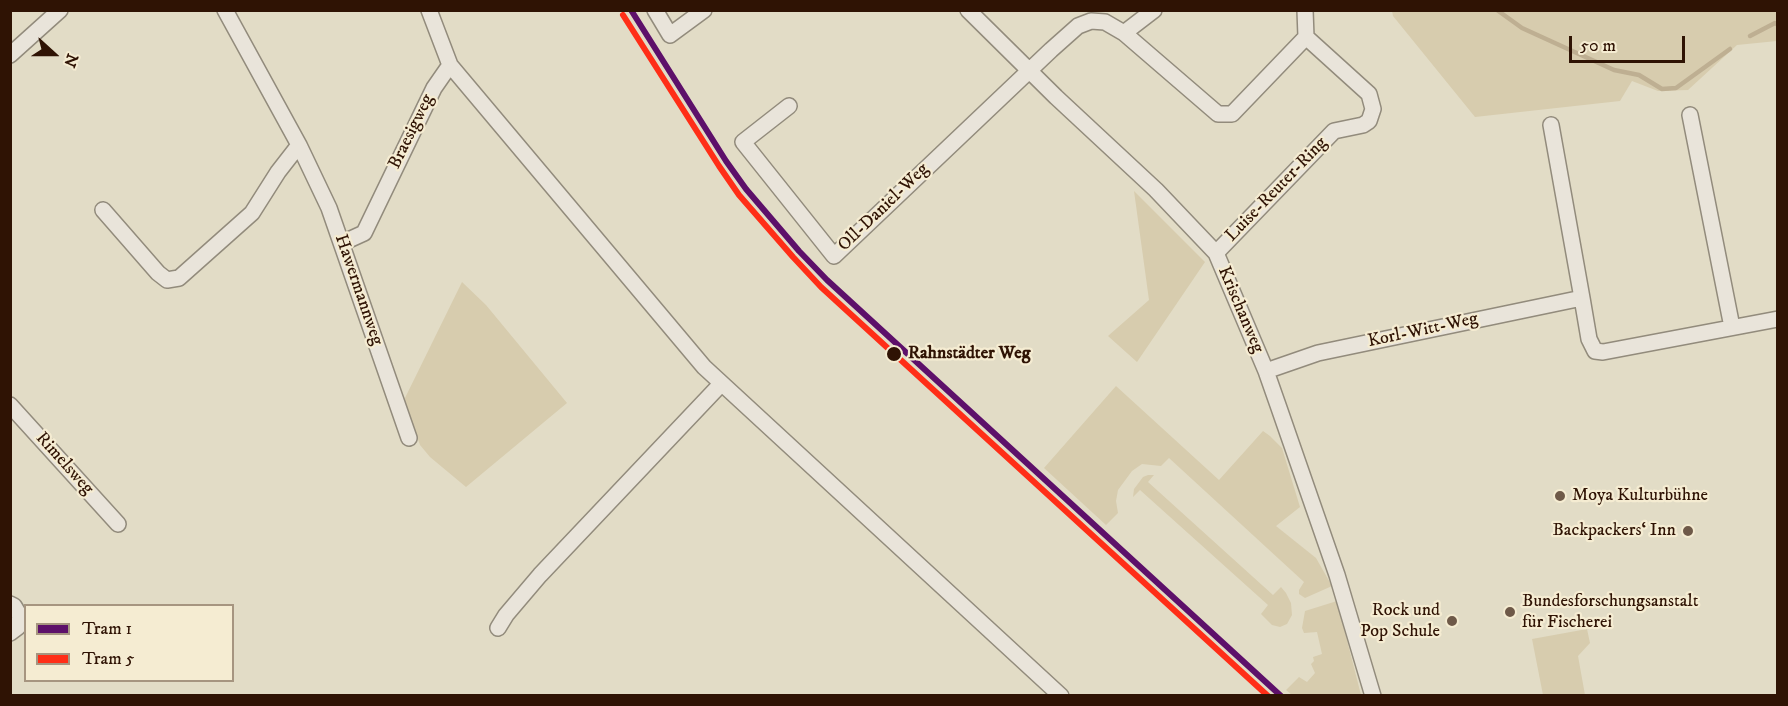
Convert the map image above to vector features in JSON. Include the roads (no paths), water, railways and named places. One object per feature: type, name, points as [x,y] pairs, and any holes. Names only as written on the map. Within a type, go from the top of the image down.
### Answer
[{"type":"street","points":[[10,55],[60,10]]},
{"type":"street","name":"Hawermannweg","points":[[225,10],[299,145],[329,208],[409,438]]},
{"type":"street","points":[[429,10],[450,64],[673,332],[721,384],[1061,696]]},
{"type":"street","points":[[655,10],[670,35],[704,10]]},
{"type":"street","name":"Krischanweg","points":[[968,10],[1056,98],[1156,190],[1216,253],[1266,371],[1337,575],[1373,696]]},
{"type":"street","points":[[1124,33],[1154,10]]},
{"type":"street","points":[[1030,70],[1078,26],[1091,21],[1105,22],[1124,33],[1218,114],[1232,114],[1306,37],[1305,10]]},
{"type":"street","name":"Luise-Reuter-Ring","points":[[1216,253],[1334,131],[1363,125],[1370,121],[1373,109],[1369,94],[1306,37]]},
{"type":"street","name":"Braesigweg","points":[[342,243],[364,233],[434,88],[450,64]]},
{"type":"street","name":"Oll-Daniel-Weg","points":[[789,106],[743,142],[834,256],[1030,70]]},
{"type":"street","points":[[1690,115],[1732,327]]},
{"type":"street","points":[[1551,125],[1589,339],[1594,351],[1603,352],[1778,319]]},
{"type":"street","points":[[103,210],[158,273],[167,280],[179,278],[252,213],[278,172],[299,145]]},
{"type":"street","name":"Korl-Witt-Weg","points":[[1266,371],[1318,353],[1582,298]]},
{"type":"street","points":[[498,628],[506,615],[540,575],[721,384]]},
{"type":"street","name":"Rimelsweg","points":[[10,405],[118,524]]},
{"type":"street","points":[[10,604],[20,616],[18,627],[10,633]]},
{"type":"waterway","points":[[1497,10],[1522,28],[1614,70],[1639,75],[1662,89],[1676,88],[1730,49]]},
{"type":"waterway","points":[[1750,36],[1775,23],[1778,25]]},
{"type":"tram line","name":"1","points":[[631,10],[726,161],[746,189],[799,251],[827,280],[1281,696]]},
{"type":"tram line","name":"5","points":[[623,15],[739,195],[821,287],[1268,696]]},
{"type":"place","name":"Rahnstädter Weg","points":[[894,354]]},
{"type":"place","name":"Moya Kulturbühne","points":[[1560,496]]},
{"type":"place","name":"Backpackers‘ Inn","points":[[1688,531]]},
{"type":"place","name":"Bundesforschungsanstalt für Fischerei","points":[[1510,612]]},
{"type":"place","name":"Rock und Pop Schule","points":[[1452,621]]}]
